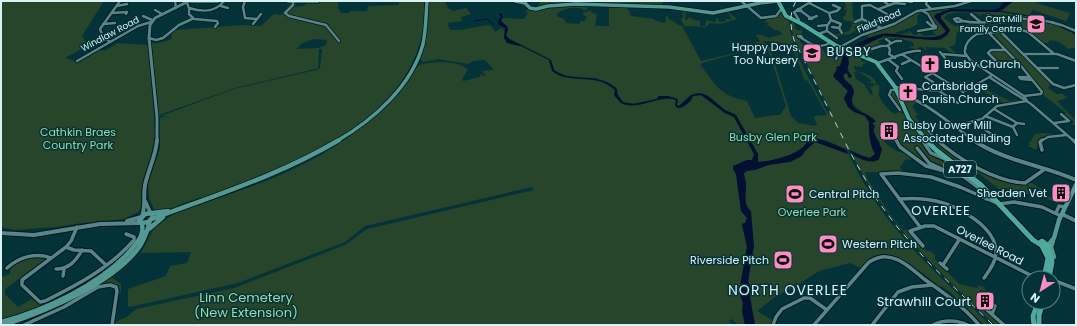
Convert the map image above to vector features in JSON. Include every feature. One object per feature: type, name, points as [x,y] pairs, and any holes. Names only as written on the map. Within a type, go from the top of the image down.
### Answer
[{"type":"main road","points":[[189,2],[218,1]]},
{"type":"main road","points":[[288,1],[318,1]]},
{"type":"main road","points":[[1,322],[25,315],[68,296],[98,278],[130,252],[142,236],[143,229],[139,220],[141,216],[151,217],[174,211],[264,179],[296,165],[343,138],[374,114],[396,92],[416,62],[424,41],[427,1]]},
{"type":"main road","points":[[515,1],[537,9],[562,4],[582,4],[669,7],[719,12],[778,1]]},
{"type":"main road","name":"A727","points":[[778,1],[786,15],[830,43],[877,63],[897,92],[910,119],[922,136],[949,161],[980,185],[1029,235],[1044,244]]},
{"type":"main road","points":[[1049,270],[1054,257],[1051,247],[1060,214],[1076,185]]},
{"type":"main road","points":[[141,223],[151,217],[187,206]]},
{"type":"main road","points":[[148,231],[160,219],[174,211]]},
{"type":"main road","points":[[4,325],[59,304],[96,283],[135,252],[140,246],[148,231],[151,217]]},
{"type":"main road","points":[[1044,244],[1053,240]]},
{"type":"main road","points":[[1044,244],[1052,259]]},
{"type":"main road","points":[[1044,244],[1048,258],[1047,270]]},
{"type":"main road","points":[[1034,325],[1033,316],[1035,310]]},
{"type":"main road","points":[[1039,325],[1041,310]]},
{"type":"street","points":[[110,42],[103,37],[100,29],[102,24],[120,1]]},
{"type":"street","points":[[175,1],[176,8]]},
{"type":"street","points":[[118,223],[141,216],[145,207],[145,186],[156,151],[157,117],[149,38],[152,21],[162,14],[189,2],[189,8],[204,11],[221,6],[224,1]]},
{"type":"street","points":[[246,1],[243,6],[245,18],[256,20]]},
{"type":"street","points":[[295,1],[285,13],[289,16],[326,25],[339,41]]},
{"type":"street","points":[[741,1],[761,18],[776,16],[780,9],[783,8]]},
{"type":"street","points":[[799,20],[794,12],[799,11],[812,1]]},
{"type":"street","points":[[883,1],[889,5]]},
{"type":"street","points":[[927,1],[926,4],[930,8]]},
{"type":"street","name":"Field Road","points":[[843,49],[862,35],[894,24],[921,10],[951,6],[971,1]]},
{"type":"street","points":[[879,9],[898,3],[912,2]]},
{"type":"street","points":[[949,2],[951,6]]},
{"type":"street","points":[[809,3],[829,13],[837,11],[841,8],[833,5]]},
{"type":"street","points":[[117,6],[127,4]]},
{"type":"street","points":[[862,19],[862,6],[870,5],[879,9],[888,16],[873,23]]},
{"type":"street","points":[[221,6],[228,8]]},
{"type":"street","points":[[156,10],[162,14]]},
{"type":"street","points":[[921,10],[928,14],[935,25]]},
{"type":"street","points":[[190,11],[189,16],[192,18],[200,21],[217,21],[216,26]]},
{"type":"street","points":[[799,11],[811,19],[817,16]]},
{"type":"street","points":[[112,13],[127,12],[126,14]]},
{"type":"street","points":[[827,31],[831,20],[829,13]]},
{"type":"street","points":[[253,24],[261,14]]},
{"type":"street","points":[[971,15],[984,24]]},
{"type":"street","points":[[143,16],[152,21]]},
{"type":"street","points":[[991,16],[1000,23]]},
{"type":"street","points":[[149,38],[153,38],[155,42],[163,38],[179,25],[192,18]]},
{"type":"street","points":[[855,22],[862,19],[881,28]]},
{"type":"street","points":[[963,21],[984,24],[1027,19],[1058,23],[1076,31]]},
{"type":"street","points":[[831,20],[841,24],[839,28],[842,33]]},
{"type":"street","name":"Windlaw Road","points":[[77,61],[138,26],[152,21]]},
{"type":"street","points":[[102,24],[115,23]]},
{"type":"street","points":[[928,23],[935,25]]},
{"type":"street","points":[[818,26],[828,25]]},
{"type":"street","points":[[918,31],[934,30],[935,25]]},
{"type":"street","points":[[832,27],[839,28]]},
{"type":"street","points":[[1053,53],[1027,32],[1018,30],[977,34],[972,37],[965,48],[967,56],[973,63],[1027,101],[1076,144]]},
{"type":"street","points":[[818,34],[827,31]]},
{"type":"street","points":[[827,31],[837,38]]},
{"type":"street","points":[[1001,32],[1053,84],[1066,88],[1076,85]]},
{"type":"street","points":[[831,34],[836,33]]},
{"type":"street","points":[[989,33],[1018,63],[1042,92],[1041,94],[1024,96]]},
{"type":"street","points":[[893,38],[896,41]]},
{"type":"street","points":[[803,39],[818,47],[825,46],[830,43]]},
{"type":"street","points":[[886,40],[891,43]]},
{"type":"street","points":[[872,49],[881,46],[888,46],[896,41],[902,42]]},
{"type":"street","points":[[888,46],[890,50],[889,54],[894,58]]},
{"type":"street","points":[[836,59],[843,49]]},
{"type":"street","points":[[877,63],[914,50],[920,51]]},
{"type":"street","points":[[999,66],[989,54],[989,51],[1006,50]]},
{"type":"street","points":[[945,58],[941,53],[967,56]]},
{"type":"street","points":[[1023,54],[1053,53],[1065,56],[1076,62]]},
{"type":"street","points":[[902,55],[963,92],[991,76]]},
{"type":"street","points":[[889,60],[898,67],[896,71],[902,79]]},
{"type":"street","points":[[902,64],[911,60]]},
{"type":"street","points":[[997,62],[1018,63]]},
{"type":"street","points":[[1038,68],[1058,68]]},
{"type":"street","points":[[933,73],[925,77],[933,82]]},
{"type":"street","points":[[991,76],[1024,96],[1027,101]]},
{"type":"street","points":[[1030,77],[1019,77],[1021,79],[1032,80]]},
{"type":"street","points":[[897,92],[939,91],[952,85]]},
{"type":"street","points":[[900,110],[889,95],[891,90],[913,99],[931,109],[972,140],[991,151],[1076,180]]},
{"type":"street","points":[[939,91],[958,103]]},
{"type":"street","points":[[955,126],[982,119],[997,106],[1027,101]]},
{"type":"street","points":[[994,109],[1017,123],[1024,124]]},
{"type":"street","points":[[1053,123],[1069,121],[1061,114]]},
{"type":"street","points":[[985,116],[1012,127],[1018,136]]},
{"type":"street","points":[[972,122],[993,135],[992,136]]},
{"type":"street","points":[[1012,127],[1017,123]]},
{"type":"street","points":[[924,125],[944,147],[977,167],[1011,181],[1025,183],[1045,169]]},
{"type":"street","points":[[893,135],[900,147],[926,166],[936,170],[959,174],[982,190],[986,194],[986,199]]},
{"type":"street","points":[[1047,149],[1042,149],[1040,140],[1044,138],[1066,135]]},
{"type":"street","points":[[917,148],[929,163],[945,171]]},
{"type":"street","points":[[923,246],[909,232],[920,227],[881,174],[898,172],[920,175],[960,187],[999,204],[1014,202],[1042,206],[1076,221]]},
{"type":"street","points":[[958,192],[960,187]]},
{"type":"street","points":[[986,199],[993,198]]},
{"type":"street","points":[[899,199],[937,201],[952,207],[981,224],[990,235],[996,249],[995,258],[984,278]]},
{"type":"street","points":[[145,200],[151,217]]},
{"type":"street","points":[[1,233],[34,235],[77,227],[118,223],[141,223]]},
{"type":"street","name":"Overlee Road","points":[[920,227],[927,225],[934,226],[1021,271]]},
{"type":"street","points":[[77,227],[66,248],[25,278],[22,282],[40,302],[45,301],[80,283],[115,259],[133,242],[134,238],[126,234]]},
{"type":"street","points":[[131,236],[136,232]]},
{"type":"street","points":[[947,269],[942,264],[959,240]]},
{"type":"street","points":[[66,248],[90,251],[106,265]]},
{"type":"street","points":[[56,269],[64,270],[74,263],[82,250]]},
{"type":"street","points":[[7,268],[12,263],[40,255],[46,255],[51,258]]},
{"type":"street","points":[[814,325],[869,262],[878,258],[890,258],[904,263],[932,285],[955,300],[979,325]]},
{"type":"street","points":[[8,259],[12,263]]},
{"type":"street","points":[[63,276],[64,270]]},
{"type":"street","points":[[1061,283],[1076,289]]},
{"type":"street","points":[[24,325],[64,307],[98,287],[110,284],[116,287],[117,291],[112,325]]},
{"type":"street","points":[[872,325],[898,292],[912,287],[932,285]]},
{"type":"street","points":[[772,323],[782,309],[806,297],[810,298],[827,310]]},
{"type":"street","points":[[992,314],[995,306]]},
{"type":"street","points":[[986,310],[1004,325]]},
{"type":"street","points":[[933,325],[940,322],[955,320],[968,325]]},
{"type":"green space","name":"Cathkin Braes Country Park","points":[[1,1],[104,1],[82,36],[88,45],[65,58],[77,62],[98,49],[104,51],[118,43],[148,45],[154,115],[155,150],[144,181],[142,208],[138,212],[124,219],[56,227],[15,230],[1,227]]},
{"type":"green space","points":[[338,1],[338,8],[341,13],[348,13],[351,11],[367,11],[368,6],[399,5],[399,1],[424,1],[424,22],[415,57],[404,77],[391,95],[374,112],[337,141],[296,164],[265,176],[202,199],[201,197],[176,207],[155,211],[149,198],[148,184],[160,148],[160,118],[169,116],[161,116],[234,89],[316,70],[320,68],[322,49],[319,49],[318,68],[235,88],[159,115],[151,39],[153,44],[170,40],[172,37],[171,33],[175,30],[244,25],[261,26],[274,14],[281,15],[291,2],[292,5],[294,2],[297,2],[295,7],[303,6],[309,2]],"holes":[[[313,39],[327,40],[326,45],[319,48],[296,49],[301,44]]]},
{"type":"green space","name":"Linn Cemetery (New Extension)","points":[[429,1],[447,1],[445,2],[448,8],[453,11],[466,8],[471,14],[461,17],[462,21],[447,23],[450,30],[460,30],[488,25],[491,26],[495,32],[502,28],[505,31],[504,38],[510,44],[521,46],[549,60],[555,74],[562,77],[602,81],[615,90],[614,95],[621,103],[639,105],[660,99],[671,99],[676,100],[675,105],[681,108],[690,101],[693,96],[701,95],[725,113],[734,117],[754,154],[754,158],[752,160],[747,160],[734,166],[741,211],[747,218],[745,223],[742,224],[747,247],[739,292],[743,303],[742,311],[745,325],[738,325],[732,319],[729,321],[732,325],[114,325],[115,322],[127,317],[136,309],[234,288],[345,245],[367,229],[534,190],[532,187],[365,226],[345,242],[238,283],[130,307],[128,306],[128,289],[166,276],[170,266],[187,263],[191,252],[141,253],[154,228],[175,213],[248,188],[296,168],[319,156],[341,142],[372,117],[397,93],[419,65],[437,62],[459,64],[468,70],[462,79],[463,81],[480,77],[480,75],[486,76],[482,71],[494,70],[485,60],[473,61],[468,64],[438,59],[423,62],[420,58],[426,38]]},
{"type":"green space","name":"Busby Glen Park","points":[[541,1],[588,1],[587,9],[584,11],[582,10],[584,9],[581,8],[569,8],[562,10],[557,14],[557,16],[564,19],[566,23],[579,24],[581,21],[585,21],[587,17],[582,14],[590,10],[592,13],[597,14],[595,26],[609,26],[609,6],[627,7],[631,16],[654,19],[665,23],[666,16],[668,16],[668,19],[682,26],[701,61],[735,53],[760,41],[756,35],[762,35],[768,38],[783,34],[778,30],[774,30],[770,26],[766,26],[769,24],[764,20],[778,16],[780,10],[783,15],[789,18],[793,43],[803,68],[828,114],[831,112],[795,40],[791,27],[792,19],[796,21],[794,23],[795,29],[803,31],[801,34],[796,35],[803,44],[802,47],[808,60],[819,61],[819,48],[823,49],[826,56],[838,59],[841,51],[846,51],[834,78],[848,91],[844,98],[848,107],[853,111],[862,114],[868,120],[871,142],[875,154],[870,158],[816,139],[808,141],[799,150],[786,157],[758,162],[758,154],[736,115],[725,110],[708,96],[696,93],[691,95],[679,106],[677,105],[677,99],[668,96],[659,96],[657,99],[639,103],[625,103],[622,101],[615,87],[596,78],[564,76],[554,70],[551,60],[506,37],[507,29],[501,21],[503,18],[524,19],[528,13],[525,12],[528,9],[539,7],[538,6]],"holes":[[[762,41],[784,44],[792,50],[805,80],[808,81],[827,115],[815,116],[814,118],[817,124],[815,126],[798,123],[791,116],[770,48]],[[761,43],[767,48],[770,55],[786,106],[780,115],[755,118],[747,101],[725,93],[716,85],[701,66],[702,63],[731,55]]]},
{"type":"green space","points":[[590,1],[662,1],[663,6],[590,3]]},
{"type":"green space","points":[[843,1],[852,1],[853,17],[855,21],[866,21],[854,27],[856,30],[850,34],[838,36],[838,38],[834,35],[849,31],[852,26],[852,22],[844,20],[843,17],[846,15],[847,10],[844,9],[846,5]]},
{"type":"green space","points":[[1015,1],[1035,1],[1036,3],[1070,13],[1066,21],[1033,10],[1029,15],[1060,24],[1039,18],[982,14],[981,16],[969,12],[998,12]]},
{"type":"green space","points":[[940,7],[951,9],[941,11],[939,21],[946,31],[941,35],[935,37],[918,37],[885,34],[870,38],[864,35],[895,24],[918,11],[924,13],[920,13],[917,17],[918,24],[895,33],[909,33],[908,31],[910,31],[913,35],[918,35],[918,33],[920,33],[924,36],[936,35],[932,31],[937,30],[935,22],[925,11],[927,10],[932,12],[943,10]]},
{"type":"green space","points":[[683,9],[694,11],[693,13],[686,11],[685,19],[687,20],[689,17],[700,21],[700,26],[705,26],[706,20],[716,22],[716,17],[720,22],[726,21],[725,19],[732,19],[727,12],[737,19],[720,24],[710,23],[706,27],[684,26],[681,20],[684,16],[682,15]]},
{"type":"green space","points":[[947,12],[969,12],[948,14],[944,18],[954,26],[965,26],[971,24],[986,25],[1018,20],[1061,25],[1076,32],[1076,47],[1068,49],[1057,41],[1042,43],[1022,29],[1023,25],[1018,22],[962,29],[961,32],[957,32],[955,45],[949,47],[959,55],[948,51],[945,48],[925,47],[928,51],[920,46],[918,49],[919,50],[908,47],[914,46],[913,42],[896,38],[878,41],[880,44],[870,48],[874,51],[864,55],[852,50],[884,36],[940,40],[948,35],[946,24],[940,17]]},
{"type":"green space","points":[[993,34],[1001,34],[1051,83],[1048,88],[1056,94],[1063,94],[1067,98],[1057,101],[1076,121],[1076,127],[1072,124],[1074,122],[1064,114],[1066,113],[1042,94],[1043,93],[1018,61]]},
{"type":"green space","points":[[992,51],[1005,51],[1015,62],[996,60],[990,54]]},
{"type":"green space","points":[[851,53],[862,58],[861,61],[867,63],[863,64],[862,67],[854,66],[854,69],[871,76],[877,84],[865,82],[871,82],[871,80],[858,71],[854,72],[856,79],[864,84],[871,95],[873,94],[870,86],[873,87],[873,85],[879,85],[879,96],[884,104],[895,114],[900,112],[905,114],[919,136],[924,148],[938,159],[948,162],[975,183],[953,168],[950,167],[949,172],[938,171],[925,166],[913,157],[910,160],[906,159],[900,167],[904,172],[865,172],[868,180],[890,214],[903,230],[909,229],[908,232],[927,251],[930,251],[935,255],[935,259],[959,284],[977,288],[979,285],[985,288],[986,291],[980,290],[976,297],[976,301],[1002,325],[995,325],[954,286],[916,246],[898,226],[866,180],[852,155],[864,160],[876,160],[880,142],[876,138],[872,123],[875,122],[872,118],[858,109],[852,102],[854,92],[843,75],[847,72],[848,76],[852,76],[848,68]],"holes":[[[882,128],[894,129],[898,138],[906,153],[896,151],[885,142]]]},
{"type":"green space","points":[[976,85],[1010,101],[1022,99],[1024,101],[1004,104],[995,97],[974,87]]},
{"type":"green space","points":[[893,91],[903,108],[902,114],[891,96]]},
{"type":"green space","points":[[904,99],[911,99],[917,103],[912,106],[918,115],[915,116],[936,140],[948,150],[972,164],[1017,183],[1033,184],[1043,190],[1027,186],[1027,189],[1035,194],[1054,198],[1062,204],[1033,194],[1016,192],[1018,196],[1016,196],[1007,188],[999,189],[977,172],[971,174],[930,142],[914,123]]},
{"type":"green space","points":[[1035,134],[1058,134],[1045,136],[1040,139],[1036,150],[1027,145],[1031,145],[1028,142],[1030,142]]},
{"type":"green space","name":"Overlee Park","points":[[814,140],[847,151],[870,194],[884,215],[921,258],[990,325],[984,325],[950,292],[941,286],[940,287],[907,262],[887,255],[878,255],[869,259],[861,268],[850,263],[819,271],[775,297],[757,311],[772,320],[777,325],[749,325],[749,225],[745,209],[741,171],[783,160]]},
{"type":"green space","points":[[37,256],[47,258],[5,289],[5,294],[18,307],[32,299],[39,304],[45,303],[115,259],[119,259],[78,287],[48,303],[17,315],[1,319],[1,277],[10,274],[10,269],[13,264]]},
{"type":"green space","points":[[111,277],[121,284],[121,292],[118,297],[118,290],[116,286],[104,284],[38,318],[38,315],[66,302]]},
{"type":"water","points":[[1005,1],[1015,1],[998,12],[952,11],[941,15],[941,19],[950,30],[947,35],[941,39],[933,40],[884,36],[856,49],[847,49],[869,38],[882,34],[925,37],[941,35],[946,31],[934,17],[936,14],[951,9],[993,10],[999,8]]},
{"type":"water","points":[[498,13],[501,13],[503,17],[501,21],[507,26],[508,30],[506,35],[509,39],[551,60],[554,70],[561,74],[602,80],[610,84],[617,89],[617,94],[623,102],[634,104],[657,99],[659,96],[668,96],[678,99],[677,105],[679,106],[691,95],[701,93],[708,96],[725,110],[736,115],[758,154],[758,162],[795,153],[806,144],[808,139],[813,138],[832,143],[846,149],[848,154],[815,142],[805,151],[802,156],[790,162],[769,165],[744,173],[746,183],[746,201],[748,208],[751,211],[754,246],[748,281],[751,288],[750,296],[755,325],[745,325],[742,311],[743,303],[739,292],[747,247],[742,224],[745,223],[747,218],[741,211],[736,174],[733,169],[733,166],[747,160],[752,160],[754,154],[734,117],[725,113],[701,95],[693,96],[687,104],[680,108],[677,108],[675,105],[676,100],[670,99],[662,99],[639,105],[625,105],[614,95],[615,90],[608,85],[600,81],[560,75],[552,71],[549,60],[521,46],[507,43],[504,38],[505,28],[498,24],[498,20],[501,17]]},
{"type":"water","points":[[846,51],[851,53],[848,59],[849,63],[847,70],[852,77],[849,78],[847,73],[843,75],[845,80],[854,90],[852,104],[856,109],[871,117],[876,122],[872,123],[875,126],[873,131],[882,149],[879,159],[876,161],[872,162],[863,160],[850,150],[870,158],[875,154],[870,142],[869,122],[865,116],[854,112],[848,107],[844,98],[848,91],[833,76],[837,69],[836,67],[840,66],[843,54]]},
{"type":"waterway","points":[[999,11],[1034,17]]},
{"type":"waterway","points":[[474,21],[487,19],[494,25]]},
{"type":"waterway","points":[[1061,27],[1076,34]]},
{"type":"railway","points":[[796,1],[792,11],[791,20],[794,40],[851,154],[877,200],[898,228],[929,263],[993,325]]},
{"type":"place","name":"Cart Mill Family Centre","points":[[1036,24]]},
{"type":"place","name":"Happy Days Too Nursery","points":[[812,53]]},
{"type":"place","name":"Busby Church","points":[[930,64]]},
{"type":"place","name":"Cartsbridge Parish Church","points":[[908,92]]},
{"type":"place","name":"Busby Lower Mill Associated Building","points":[[889,131]]},
{"type":"place","name":"Shedden Vet","points":[[1061,193]]},
{"type":"place","name":"Central Pitch","points":[[795,194]]},
{"type":"place","name":"Western Pitch","points":[[828,244]]},
{"type":"place","name":"Riverside Pitch","points":[[783,260]]},
{"type":"place","name":"Strawhill Court","points":[[985,301]]},
{"type":"district","name":"BUSBY","points":[[849,51]]},
{"type":"district","name":"OVERLEE","points":[[941,210]]},
{"type":"district","name":"NORTH OVERLEE","points":[[788,290]]}]
